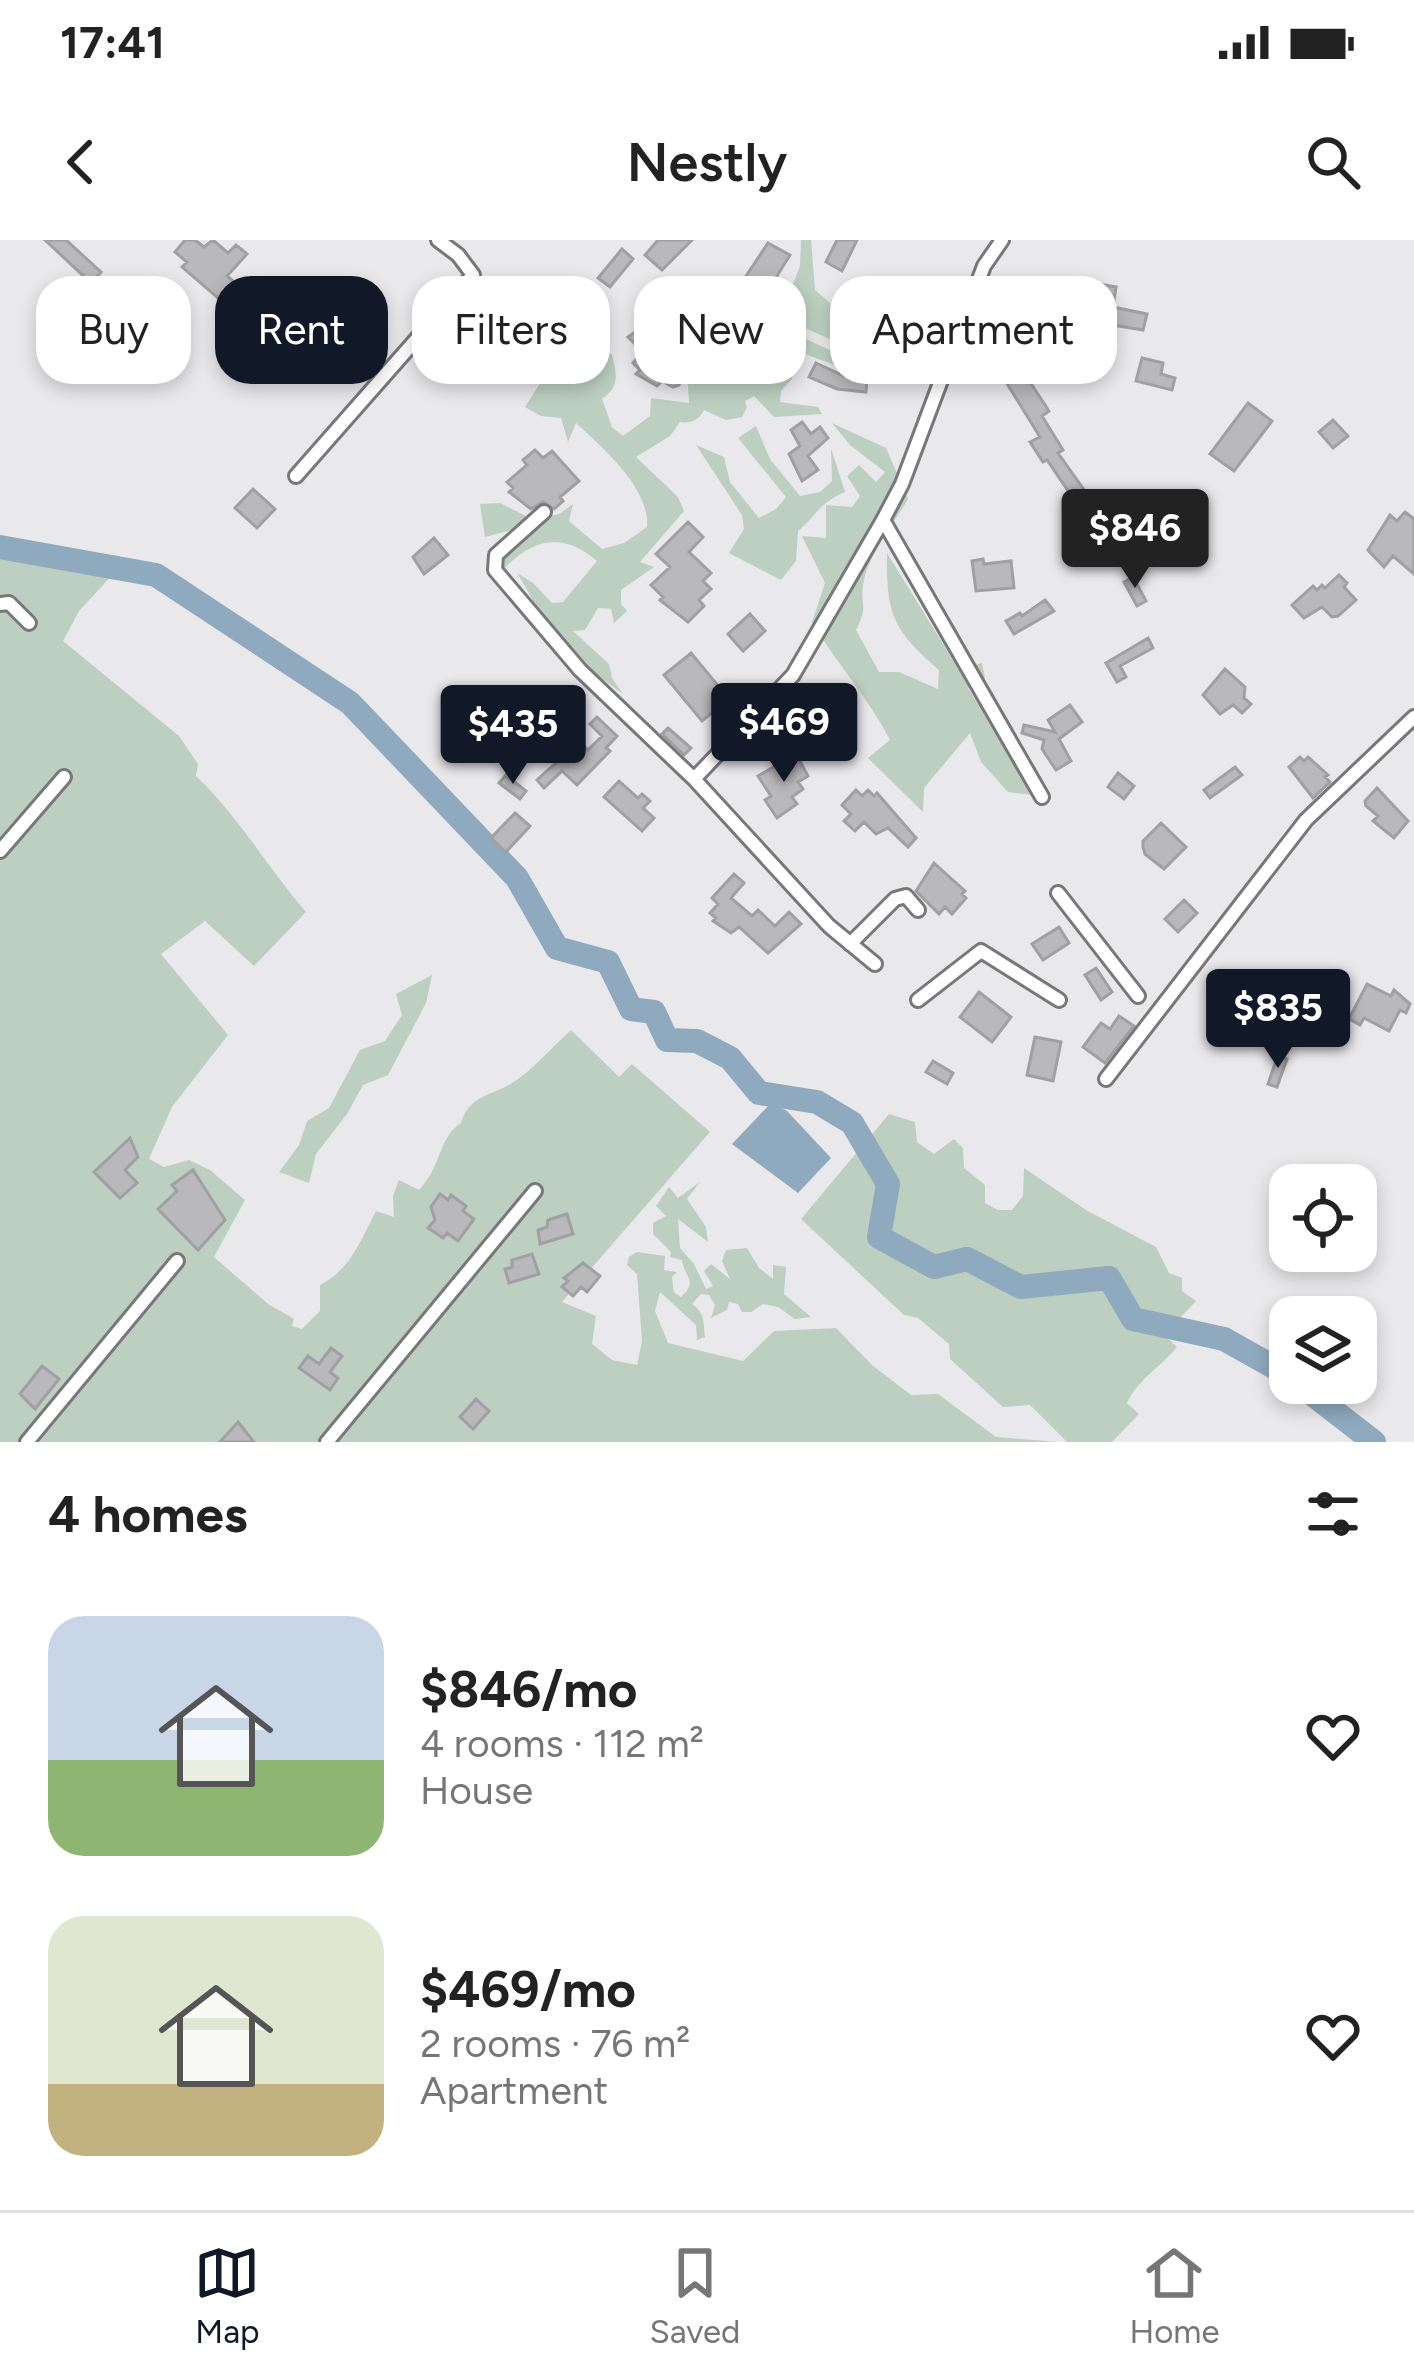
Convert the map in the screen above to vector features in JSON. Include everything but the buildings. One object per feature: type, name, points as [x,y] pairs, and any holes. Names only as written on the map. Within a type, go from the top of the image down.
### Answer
[{"type":"street","points":[[296,476],[473,275],[458,254],[439,240]]},
{"type":"street","points":[[694,779],[793,675],[883,520],[902,484],[984,266],[1002,240]]},
{"type":"street","points":[[544,512],[496,555],[495,570],[580,670],[694,779],[829,926],[875,964]]},
{"type":"street","points":[[883,520],[1042,797]]},
{"type":"street","points":[[0,604],[9,604],[29,623]]},
{"type":"street","points":[[1106,1078],[1317,807],[1414,717]]},
{"type":"street","points":[[0,851],[64,777]]},
{"type":"street","points":[[1058,893],[1138,996]]},
{"type":"street","points":[[850,944],[895,898],[906,896],[918,910]]},
{"type":"street","points":[[918,1000],[981,951],[1059,1000]]},
{"type":"street","points":[[327,1442],[535,1191]]},
{"type":"street","points":[[27,1442],[177,1262]]},
{"type":"green space","points":[[801,240],[811,240],[815,290],[830,303],[830,339],[806,328],[806,276],[796,276]]},
{"type":"green space","points":[[806,339],[830,350],[830,363],[806,354]]},
{"type":"green space","points":[[610,354],[616,380],[602,399],[612,427],[623,436],[650,416],[651,398],[689,403],[688,384],[787,384],[780,402],[818,407],[822,414],[774,417],[754,396],[745,401],[742,417],[726,420],[704,410],[694,420],[680,422],[670,436],[636,457],[678,497],[684,511],[640,562],[654,567],[621,590],[621,604],[627,611],[614,623],[611,609],[598,608],[585,630],[573,631],[609,664],[623,694],[559,639],[517,573],[552,603],[563,602],[597,561],[571,545],[547,543],[523,552],[500,573],[500,551],[528,526],[485,537],[480,504],[500,503],[534,520],[559,514],[573,504],[569,521],[602,549],[624,543],[647,527],[641,498],[623,470],[576,423],[568,442],[561,418],[541,416],[525,407],[540,384],[610,384]]},
{"type":"green space","points":[[832,423],[886,448],[908,499],[875,551],[863,585],[863,610],[856,630],[879,672],[899,672],[938,689],[939,670],[911,644],[895,620],[888,592],[887,553],[959,670],[982,663],[985,678],[968,688],[978,704],[997,708],[997,729],[1028,758],[1048,797],[1008,792],[981,762],[970,733],[924,788],[923,812],[868,758],[890,740],[812,622],[825,583],[802,536],[826,538],[826,505],[852,507],[860,496],[847,476],[859,465],[876,482],[885,472],[850,445]]},
{"type":"green space","points":[[756,426],[770,459],[800,496],[820,492],[832,481],[831,448],[845,492],[798,531],[796,561],[781,580],[729,553],[744,529],[742,515],[696,445],[724,457],[730,482],[759,518],[786,497],[738,438]]},
{"type":"green space","points":[[0,550],[115,572],[79,611],[63,641],[179,736],[198,764],[196,776],[306,912],[254,966],[205,921],[161,954],[228,1035],[172,1107],[149,1159],[164,1167],[189,1160],[210,1170],[245,1200],[214,1257],[268,1304],[294,1319],[292,1326],[302,1329],[320,1311],[320,1285],[347,1263],[376,1211],[394,1217],[393,1196],[399,1180],[419,1190],[469,1107],[520,1078],[571,1030],[619,1077],[632,1064],[710,1132],[562,1302],[596,1316],[592,1344],[612,1360],[637,1365],[642,1341],[637,1274],[627,1265],[637,1252],[665,1256],[664,1270],[677,1272],[672,1277],[674,1292],[681,1297],[686,1292],[690,1283],[682,1260],[670,1257],[671,1252],[653,1234],[653,1223],[666,1216],[656,1206],[669,1187],[678,1198],[700,1182],[687,1199],[706,1227],[708,1242],[678,1219],[680,1248],[706,1289],[713,1286],[704,1271],[711,1264],[730,1279],[722,1261],[726,1250],[747,1248],[759,1268],[773,1279],[773,1265],[786,1267],[784,1294],[811,1317],[795,1319],[778,1307],[763,1304],[742,1312],[738,1304],[729,1302],[727,1310],[711,1318],[715,1305],[709,1295],[701,1294],[692,1304],[704,1323],[705,1337],[697,1340],[696,1325],[660,1292],[655,1311],[668,1343],[743,1361],[774,1331],[836,1328],[872,1365],[911,1395],[938,1394],[996,1437],[1058,1442],[0,1442]]},
{"type":"green space","points":[[432,975],[426,1003],[388,1075],[363,1085],[316,1154],[309,1183],[279,1172],[299,1145],[307,1121],[329,1108],[360,1050],[385,1041],[402,1015],[396,994]]},
{"type":"green space","points":[[889,1114],[915,1122],[917,1142],[934,1154],[954,1139],[963,1148],[964,1168],[985,1185],[985,1203],[1012,1210],[1023,1196],[1024,1168],[1086,1210],[1156,1247],[1169,1273],[1182,1278],[1182,1291],[1196,1301],[1164,1335],[1177,1347],[1132,1394],[1127,1403],[1139,1414],[1112,1442],[1067,1442],[1030,1405],[1003,1407],[950,1359],[949,1344],[918,1318],[904,1315],[801,1219]]},
{"type":"water","points":[[771,1103],[787,1111],[831,1158],[798,1193],[732,1144]]},
{"type":"waterway","points":[[0,547],[156,575],[350,703],[517,878],[557,948],[608,962],[631,1009],[654,1012],[667,1040],[697,1041],[730,1058],[759,1093],[817,1102],[852,1123],[888,1184],[879,1237],[934,1267],[967,1259],[1021,1287],[1109,1278],[1133,1319],[1224,1339],[1269,1364]]},
{"type":"waterway","points":[[1325,1404],[1374,1442]]}]
